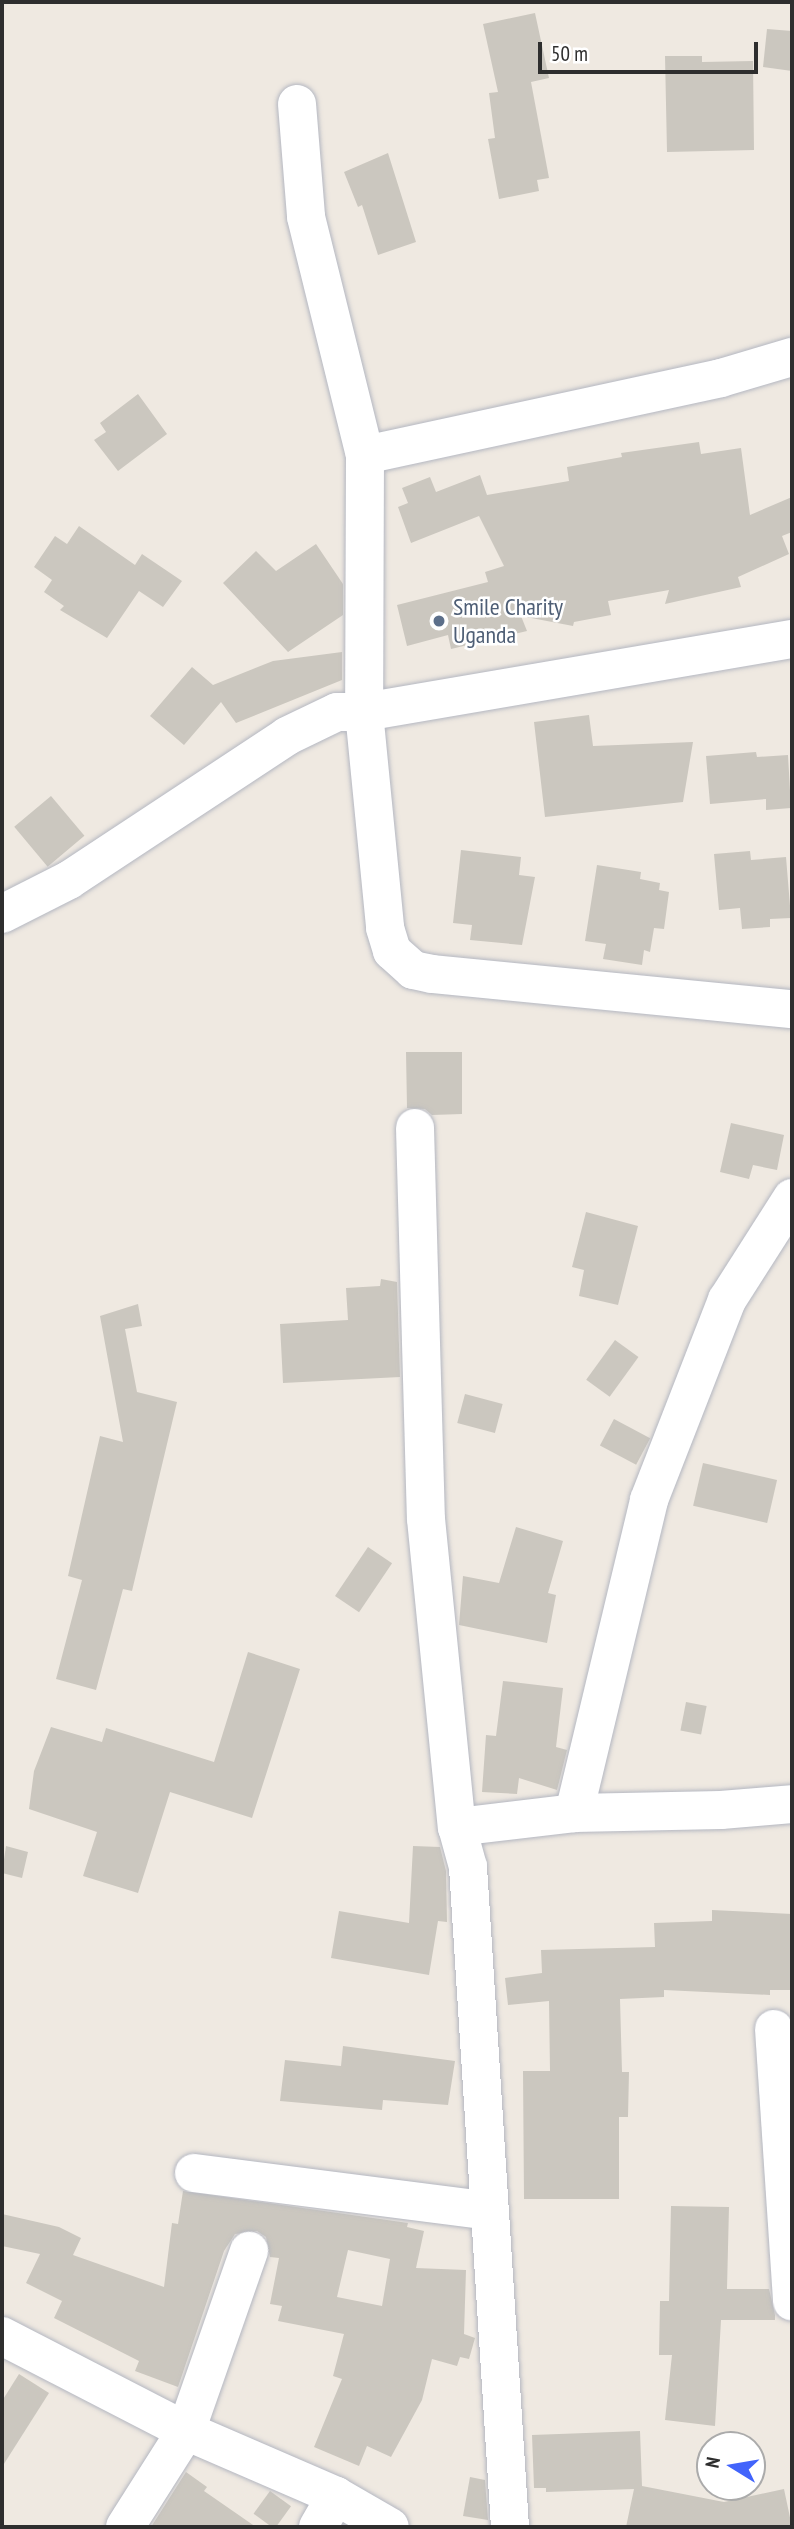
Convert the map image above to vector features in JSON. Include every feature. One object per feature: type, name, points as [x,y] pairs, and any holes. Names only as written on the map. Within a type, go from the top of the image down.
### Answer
[{"type":"street","points":[[297,104],[306,217],[365,455],[364,712],[385,928],[401,962],[432,974],[792,1009]]},
{"type":"street","points":[[365,455],[721,378],[792,357]]},
{"type":"street","points":[[2,914],[69,880],[286,736],[337,712],[364,712],[792,639]]},
{"type":"street","points":[[415,1128],[426,1520],[457,1827],[468,1867],[510,2527]]},
{"type":"street","points":[[574,1813],[649,1500],[727,1300],[792,1198]]},
{"type":"street","points":[[457,1827],[574,1813],[721,1810],[792,1804]]},
{"type":"street","points":[[774,2029],[792,2301]]},
{"type":"street","points":[[194,2173],[489,2211]]},
{"type":"street","points":[[125,2527],[187,2431],[249,2251]]},
{"type":"street","points":[[2,2336],[187,2431],[327,2512],[390,2527]]},
{"type":"building","points":[[535,13],[549,78],[531,82],[549,178],[537,180],[539,191],[499,199],[488,139],[495,138],[489,93],[498,92],[483,24]]},
{"type":"building","points":[[767,29],[792,31],[792,71],[763,67]]},
{"type":"building","points":[[665,56],[702,56],[702,62],[753,61],[754,150],[667,152]]},
{"type":"building","points":[[388,153],[416,242],[378,255],[362,205],[358,207],[344,172]]},
{"type":"building","points":[[138,394],[167,434],[118,471],[94,440],[106,432],[100,423]]},
{"type":"building","points":[[699,442],[701,454],[741,448],[750,515],[792,497],[792,532],[782,536],[789,554],[738,577],[741,587],[665,604],[669,590],[608,601],[611,615],[574,622],[573,626],[521,616],[527,631],[451,649],[448,635],[407,646],[397,605],[488,582],[485,572],[504,566],[479,516],[411,543],[398,507],[408,503],[402,488],[430,477],[436,492],[480,475],[487,495],[569,481],[567,467],[622,457],[621,453]]},
{"type":"building","points":[[79,526],[135,565],[142,554],[182,581],[163,607],[139,591],[107,638],[60,610],[64,606],[44,592],[52,580],[34,567],[55,536],[67,544]]},
{"type":"building","points":[[316,544],[343,584],[343,615],[288,652],[223,583],[256,551],[276,571]]},
{"type":"building","points":[[342,652],[342,680],[236,723],[221,702],[184,745],[150,716],[192,667],[213,685],[273,661]]},
{"type":"building","points":[[589,715],[593,746],[693,742],[683,802],[545,817],[534,722]]},
{"type":"building","points":[[756,752],[757,757],[788,755],[791,808],[766,810],[766,799],[710,804],[706,756]]},
{"type":"building","points":[[51,796],[84,836],[48,867],[14,827]]},
{"type":"building","points":[[461,850],[521,857],[519,875],[535,877],[522,945],[470,940],[472,925],[453,923]]},
{"type":"building","points":[[750,851],[751,860],[786,857],[791,918],[770,919],[770,927],[742,929],[740,908],[719,910],[714,854]]},
{"type":"building","points":[[597,865],[641,872],[640,879],[660,883],[659,890],[669,892],[664,929],[654,928],[650,952],[644,950],[642,965],[603,959],[606,944],[585,941]]},
{"type":"building","points":[[406,1052],[462,1052],[462,1114],[432,1115],[425,1109],[407,1108]]},
{"type":"building","points":[[731,1123],[784,1135],[777,1170],[753,1165],[749,1179],[720,1172]]},
{"type":"building","points":[[586,1212],[638,1226],[618,1305],[579,1296],[584,1270],[572,1267]]},
{"type":"building","points":[[381,1279],[397,1282],[400,1377],[283,1383],[280,1324],[348,1320],[346,1288],[380,1286]]},
{"type":"building","points":[[138,1304],[142,1326],[125,1329],[137,1392],[177,1402],[132,1591],[123,1589],[96,1690],[56,1679],[82,1580],[68,1576],[100,1436],[123,1442],[100,1316]]},
{"type":"building","points":[[615,1340],[638,1357],[610,1397],[586,1380]]},
{"type":"building","points":[[465,1394],[503,1404],[495,1433],[457,1423]]},
{"type":"building","points":[[614,1419],[650,1438],[636,1465],[600,1445]]},
{"type":"building","points":[[703,1463],[777,1480],[767,1523],[693,1506]]},
{"type":"building","points":[[516,1527],[563,1541],[548,1593],[556,1595],[547,1643],[459,1625],[463,1576],[499,1583]]},
{"type":"building","points":[[368,1547],[392,1563],[359,1612],[335,1596]]},
{"type":"building","points":[[248,1652],[300,1669],[252,1818],[170,1792],[138,1893],[83,1876],[97,1832],[29,1809],[34,1771],[51,1727],[102,1742],[106,1728],[214,1762]]},
{"type":"building","points":[[503,1681],[563,1688],[556,1747],[567,1750],[557,1790],[519,1778],[517,1794],[482,1792],[486,1735],[496,1736]]},
{"type":"building","points":[[686,1702],[707,1706],[701,1734],[680,1730]]},
{"type":"building","points":[[6,1846],[28,1852],[22,1878],[2,1873]]},
{"type":"building","points":[[413,1846],[440,1847],[446,1871],[447,1922],[438,1921],[429,1975],[331,1958],[339,1911],[409,1923]]},
{"type":"building","points":[[712,1910],[792,1914],[792,1990],[770,1990],[770,1995],[664,1990],[664,1997],[620,1999],[622,2072],[629,2072],[628,2117],[619,2117],[619,2199],[524,2199],[523,2071],[550,2071],[549,2001],[508,2005],[505,1978],[542,1973],[541,1950],[655,1947],[654,1923],[712,1921]]},
{"type":"building","points":[[343,2046],[455,2061],[448,2105],[383,2100],[382,2110],[280,2101],[285,2060],[341,2066]]},
{"type":"building","points":[[183,2191],[408,2223],[407,2227],[424,2231],[416,2268],[466,2270],[464,2334],[475,2338],[469,2359],[460,2357],[457,2366],[432,2359],[422,2400],[391,2457],[367,2446],[359,2466],[314,2447],[342,2379],[333,2376],[344,2334],[278,2321],[282,2306],[270,2304],[279,2258],[270,2257],[266,2237],[257,2231],[235,2234],[224,2251],[178,2387],[135,2371],[139,2361],[54,2318],[62,2301],[26,2283],[40,2254],[2,2246],[2,2214],[59,2227],[81,2238],[73,2255],[164,2287],[172,2223],[178,2224]],"holes":[[[348,2250],[390,2259],[382,2306],[337,2297]]]},
{"type":"building","points":[[671,2206],[729,2207],[727,2289],[769,2289],[775,2315],[775,2320],[721,2320],[715,2426],[665,2420],[672,2355],[659,2355],[660,2301],[669,2301]]},
{"type":"building","points":[[19,2374],[49,2393],[2,2467],[2,2401]]},
{"type":"building","points":[[640,2431],[642,2486],[696,2497],[696,2501],[724,2502],[766,2501],[766,2493],[784,2489],[792,2527],[626,2527],[634,2489],[546,2492],[546,2488],[534,2488],[532,2435]]},
{"type":"building","points":[[186,2472],[207,2487],[204,2491],[256,2527],[151,2527]]},
{"type":"building","points":[[470,2477],[485,2480],[488,2520],[463,2516]]},
{"type":"building","points":[[270,2491],[291,2506],[276,2527],[254,2514]]},
{"type":"place","name":"Smile Charity Uganda","points":[[439,621]]}]
